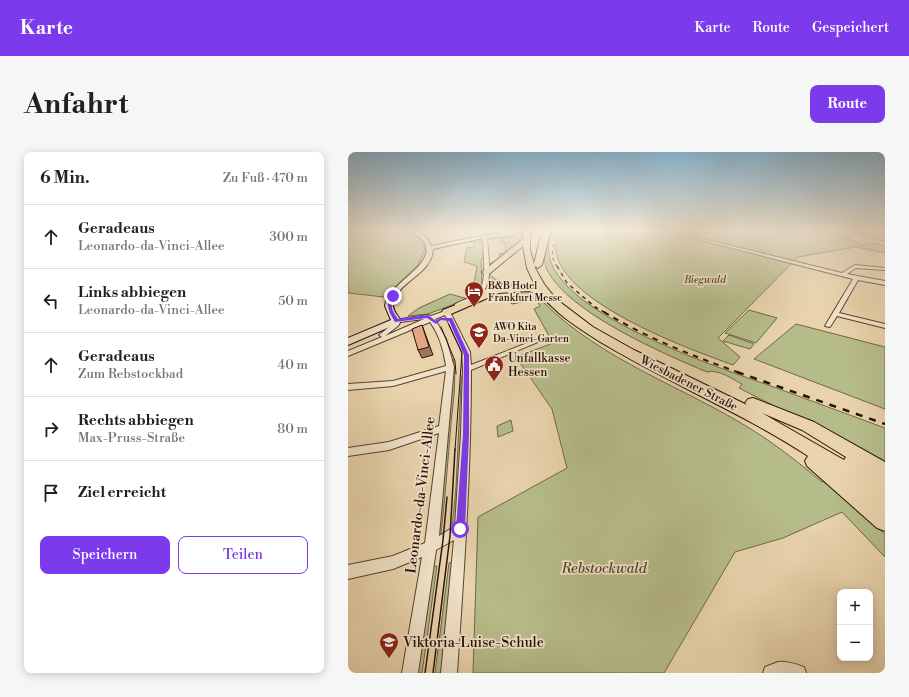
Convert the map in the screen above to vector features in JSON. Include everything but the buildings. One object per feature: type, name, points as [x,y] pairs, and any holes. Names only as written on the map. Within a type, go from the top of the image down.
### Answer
[{"type":"highway","points":[[486,272],[510,254]]},
{"type":"highway","name":"Wiesbadener Straße","points":[[528,254],[527,258],[531,270],[552,301],[607,341],[782,431],[810,447],[885,499]]},
{"type":"highway","name":"Wiesbadener Straße","points":[[535,254],[538,265],[559,295],[596,323],[645,351],[753,403],[819,441],[885,485]]},
{"type":"highway","points":[[538,265],[540,254]]},
{"type":"highway","points":[[483,289],[499,290],[533,288],[552,301]]},
{"type":"highway","points":[[439,317],[499,290]]},
{"type":"highway","points":[[724,401],[800,451],[841,483],[885,521]]},
{"type":"highway","points":[[753,403],[808,426],[885,471]]},
{"type":"main road","points":[[348,342],[396,321],[389,309],[389,302],[395,293],[424,263],[427,254]]},
{"type":"street","points":[[348,354],[439,317],[467,301],[483,289],[486,272],[484,254]]},
{"type":"street","points":[[761,254],[843,275],[885,283]]},
{"type":"street","points":[[843,275],[855,266],[885,269]]},
{"type":"street","points":[[828,326],[837,314],[856,278]]},
{"type":"street","points":[[837,314],[885,326]]},
{"type":"street","points":[[381,336],[394,327],[396,321],[439,317]]},
{"type":"street","points":[[348,349],[381,336],[439,317]]},
{"type":"street","points":[[439,317],[466,352],[467,369],[466,434],[449,673]]},
{"type":"street","name":"Leonardo-da-Vinci-Allee","points":[[410,673],[430,548],[450,367],[439,317]]},
{"type":"street","points":[[467,369],[542,339]]},
{"type":"street","points":[[348,387],[393,383],[450,367]]},
{"type":"street","points":[[348,452],[389,446],[444,428]]},
{"type":"street","points":[[348,572],[379,567],[430,548],[460,529]]},
{"type":"street","points":[[772,673],[774,671],[787,669],[798,673]]},
{"type":"green space","points":[[348,254],[423,254],[418,265],[384,297],[348,293]]},
{"type":"green space","points":[[466,254],[483,254],[483,259],[481,259],[482,285],[472,295],[477,266],[464,262]]},
{"type":"green space","points":[[500,254],[506,254],[487,268],[488,265],[499,258]]},
{"type":"green space","points":[[511,254],[491,269],[505,257]]},
{"type":"green space","points":[[544,254],[549,254],[563,282],[592,306],[630,329],[712,365],[885,428],[885,467],[792,415],[739,388],[742,384],[730,377],[712,371],[707,372],[667,355],[596,316],[575,302],[558,286],[547,270]]},
{"type":"green space","name":"Biegwald","points":[[557,254],[814,254],[798,257],[718,338],[740,357],[733,365],[652,332],[619,315],[589,296],[567,275]]},
{"type":"green space","points":[[490,271],[489,274],[496,280],[513,283],[514,285],[518,283],[519,286],[504,288],[488,287],[487,281],[488,275]]},
{"type":"green space","name":"Rebstockwald","points":[[517,290],[532,290],[554,312],[578,332],[604,349],[631,365],[741,423],[783,451],[822,482],[824,481],[885,534],[885,557],[842,512],[783,538],[735,552],[664,673],[473,673],[478,517],[567,468],[552,409],[516,357],[553,343],[534,309],[540,306],[537,301],[512,304],[508,300],[518,295],[519,292]]},
{"type":"green space","points":[[450,294],[468,299],[428,314],[408,316],[419,308]]},
{"type":"green space","points":[[749,310],[777,318],[756,343],[725,333]]},
{"type":"green space","points":[[796,324],[885,347],[885,409],[754,359]]},
{"type":"green space","points":[[729,335],[754,344],[750,349],[723,341]]},
{"type":"green space","points":[[453,359],[455,375],[444,506],[441,534],[436,537],[442,493]]},
{"type":"green space","points":[[465,361],[456,526],[452,528],[456,487],[461,382]]},
{"type":"green space","points":[[511,420],[513,431],[498,437],[497,426]]},
{"type":"green space","points":[[454,562],[441,673],[435,673],[449,563]]},
{"type":"green space","points":[[437,566],[422,673],[415,673],[431,567]]},
{"type":"tram line","points":[[449,325],[462,353],[455,450]]},
{"type":"tram line","points":[[441,327],[455,361],[456,374]]},
{"type":"tram line","points":[[433,673],[450,536],[455,449]]},
{"type":"tram line","points":[[425,673],[443,540],[447,497]]},
{"type":"railway","points":[[552,254],[552,257],[557,267]]},
{"type":"railway","points":[[557,266],[567,283],[595,307],[606,313]]},
{"type":"railway","points":[[604,312],[670,346],[740,373]]},
{"type":"railway","points":[[737,372],[885,424]]},
{"type":"place","name":"B&B Hotel Frankfurt Messe","points":[[474,308]]},
{"type":"place","name":"AWO Kita Da-Vinci-Garten","points":[[479,349]]},
{"type":"place","name":"Unfallkasse Hessen","points":[[494,382]]},
{"type":"place","name":"Viktoria-Luise-Schule","points":[[389,659]]},
{"type":"route","points":[[393,296],[389,302],[389,309],[396,321],[428,317],[436,323],[440,319],[451,319],[467,355],[466,434],[460,529]]}]
